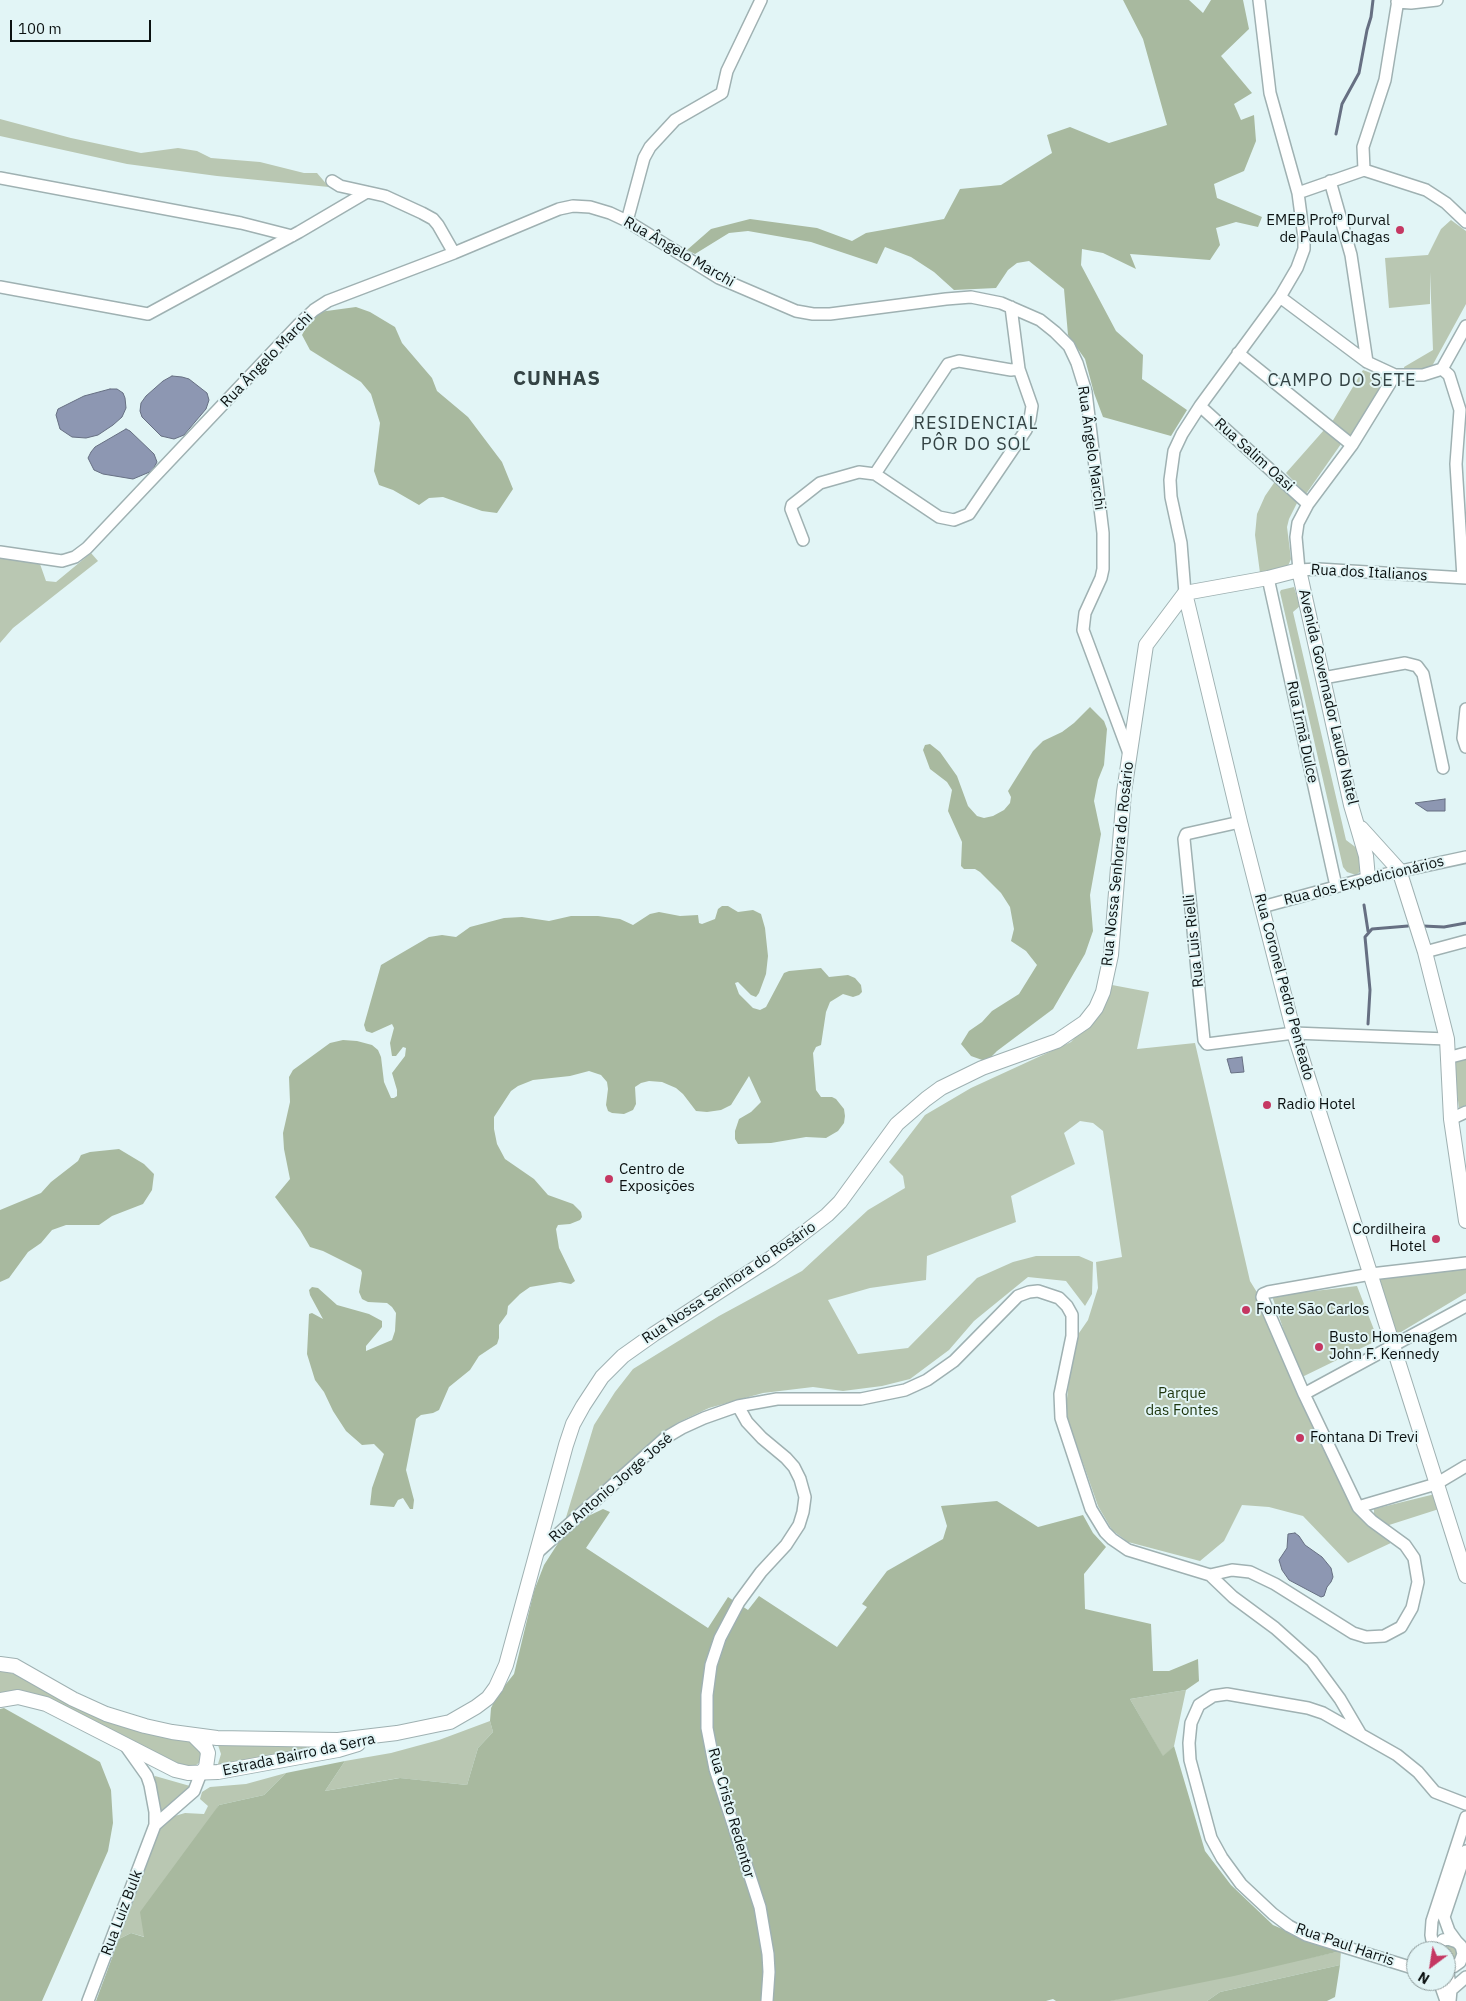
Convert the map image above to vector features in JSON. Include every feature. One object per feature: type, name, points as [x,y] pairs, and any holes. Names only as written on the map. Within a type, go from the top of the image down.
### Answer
[{"type":"main road","name":"Rua dos Italianos","points":[[1185,593],[1268,578],[1300,570]]},
{"type":"main road","name":"Avenida Governador Laudo Natel","points":[[1300,570],[1351,805],[1366,856],[1368,878]]},
{"type":"main road","name":"Rua Nossa Senhora do Rosário","points":[[397,1733],[450,1722],[476,1708],[488,1698],[496,1687],[506,1665],[573,1424],[593,1389],[607,1372],[623,1356],[771,1258],[827,1215],[840,1202],[897,1124],[926,1099],[941,1088],[982,1068],[1057,1041],[1085,1022],[1096,1008],[1103,992],[1111,955],[1124,792],[1146,645],[1185,593]]},
{"type":"main road","name":"Rua Coronel Pedro Penteado","points":[[1185,593],[1240,822],[1294,1033],[1466,1576]]},
{"type":"main road","name":"Avenida Governador Laudo Natel","points":[[1358,824],[1399,870]]},
{"type":"main road","points":[[1399,870],[1425,952],[1447,1039],[1451,1119],[1466,1222]]},
{"type":"main road","name":"Estrada Bairro da Serra","points":[[0,1656],[73,1699],[106,1714],[145,1726],[194,1736],[338,1740],[397,1733]]},
{"type":"main road","name":"Estrada Bairro da Serra","points":[[0,1664],[15,1666]]},
{"type":"main road","name":"Estrada Bairro da Serra","points":[[0,1700],[18,1697],[46,1704],[125,1746],[175,1770],[188,1773],[218,1772],[338,1750],[397,1733]]},
{"type":"main road","points":[[194,1736],[206,1748],[208,1753],[206,1767],[201,1773]]},
{"type":"street","points":[[627,221],[644,158],[650,146],[675,120],[722,93],[727,71],[761,0]]},
{"type":"street","points":[[1185,593],[1181,543],[1171,497],[1170,480],[1174,451],[1182,434],[1200,406],[1280,296],[1297,268],[1304,250],[1298,193],[1270,93],[1259,0]]},
{"type":"street","points":[[1364,170],[1363,147],[1385,80],[1397,1],[1411,3],[1437,0]]},
{"type":"street","points":[[1298,193],[1364,170],[1426,190],[1446,203],[1466,222]]},
{"type":"street","points":[[0,178],[241,223],[292,236]]},
{"type":"street","points":[[332,181],[340,186],[386,196],[433,219],[454,253]]},
{"type":"street","points":[[1330,181],[1351,255],[1367,362]]},
{"type":"street","points":[[0,288],[148,314],[292,236],[367,192]]},
{"type":"street","name":"Rua Ângelo Marchi","points":[[0,552],[62,561],[75,557],[87,548],[299,324],[314,310],[328,301],[454,253],[538,217],[574,206],[590,207],[627,221],[719,278],[796,311],[830,314],[971,297],[1011,307],[1040,320],[1056,332],[1069,346],[1077,363],[1086,392],[1102,533],[1103,560],[1101,578],[1085,613],[1083,630],[1130,756]]},
{"type":"street","points":[[1280,296],[1367,362],[1395,375],[1423,375],[1442,369],[1466,326]]},
{"type":"street","points":[[803,540],[791,509],[792,505],[820,483],[859,472],[875,474],[939,517],[954,520],[969,514],[1026,430],[1030,419],[1032,406],[1019,369],[1011,307]]},
{"type":"street","points":[[1238,353],[1352,445]]},
{"type":"street","points":[[875,474],[948,364],[959,361],[1011,370],[1019,369]]},
{"type":"street","points":[[1442,369],[1449,375],[1460,410],[1456,464],[1465,578]]},
{"type":"street","points":[[1300,570],[1296,537],[1298,523],[1308,504],[1352,445],[1395,375]]},
{"type":"street","name":"Rua Salim Oasi","points":[[1200,406],[1308,504]]},
{"type":"street","points":[[1460,502],[1466,482]]},
{"type":"street","name":"Rua dos Italianos","points":[[1300,570],[1318,568],[1465,578]]},
{"type":"street","name":"Rua Irmã Dulce","points":[[1268,578],[1336,886]]},
{"type":"street","points":[[1323,678],[1405,663],[1417,666],[1424,674],[1443,768]]},
{"type":"street","points":[[1466,709],[1463,738],[1466,747]]},
{"type":"street","name":"Rua Luis Rielli","points":[[1240,822],[1186,834],[1184,841],[1204,1040],[1210,1045],[1294,1033]]},
{"type":"street","name":"Rua dos Expedicionários","points":[[1262,907],[1399,870],[1466,857]]},
{"type":"street","points":[[1425,952],[1466,941]]},
{"type":"street","points":[[1294,1033],[1447,1039]]},
{"type":"street","points":[[1448,1058],[1466,1053]]},
{"type":"street","points":[[1451,1119],[1466,1112]]},
{"type":"street","points":[[1466,1263],[1371,1274],[1268,1292],[1263,1294],[1262,1299],[1304,1394],[1358,1507],[1436,1484],[1466,1466]]},
{"type":"street","name":"Rua Antonio Jorge José","points":[[538,1552],[665,1438],[704,1418],[738,1406],[791,1398],[861,1399],[905,1390],[928,1380],[954,1361],[1018,1296],[1038,1291],[1049,1293],[1059,1298],[1072,1315],[1072,1336],[1062,1383],[1060,1408],[1064,1429],[1096,1518],[1112,1539],[1128,1550],[1210,1574],[1232,1570],[1250,1572],[1275,1584],[1353,1633],[1377,1638],[1401,1627],[1415,1598],[1418,1582],[1414,1558],[1404,1546],[1372,1521],[1358,1507]]},
{"type":"street","points":[[1304,1394],[1466,1306]]},
{"type":"street","name":"Rua Cristo Redentor","points":[[738,1406],[748,1422],[762,1438],[794,1467],[800,1479],[805,1497],[799,1525],[786,1545],[760,1572],[740,1602],[720,1638],[710,1665],[707,1694],[707,1728],[716,1769],[760,1907],[768,1954],[767,2001]]},
{"type":"street","points":[[1210,1574],[1233,1597],[1275,1628],[1312,1661],[1340,1699],[1360,1733],[1408,1763],[1435,1792],[1466,1804]]},
{"type":"street","name":"Rua Paul Harris","points":[[1360,1733],[1324,1713],[1308,1708],[1238,1694],[1214,1696],[1199,1705],[1191,1723],[1190,1760],[1211,1838],[1222,1858],[1241,1884],[1273,1914],[1289,1926],[1306,1935],[1406,1966]]},
{"type":"street","points":[[125,1746],[147,1776],[155,1812],[155,1825]]},
{"type":"street","points":[[155,1825],[194,1791],[201,1773]]},
{"type":"street","points":[[1432,1941],[1432,1921],[1466,1817]]},
{"type":"street","name":"Rua Luiz Bulk","points":[[88,2001],[155,1825]]},
{"type":"street","points":[[1456,1963],[1462,1958],[1461,1945],[1449,1931],[1444,1917],[1466,1851]]},
{"type":"street","points":[[1451,1996],[1466,1977]]},
{"type":"green space","points":[[1123,0],[1189,0],[1203,13],[1211,0],[1243,0],[1249,29],[1221,56],[1252,93],[1234,104],[1241,120],[1254,115],[1256,141],[1244,171],[1214,184],[1217,198],[1262,217],[1258,227],[1236,222],[1216,228],[1220,245],[1210,260],[1130,254],[1136,269],[1103,253],[1082,249],[1081,265],[1116,331],[1143,355],[1142,379],[1187,410],[1171,436],[1103,417],[1085,359],[1068,335],[1064,289],[1029,261],[1017,263],[1008,270],[996,288],[954,290],[934,272],[911,257],[885,247],[877,264],[811,242],[748,231],[729,233],[695,254],[687,250],[711,229],[750,219],[817,228],[852,241],[866,233],[944,219],[960,189],[1001,185],[1052,153],[1047,135],[1070,127],[1109,143],[1167,125],[1143,39]]},
{"type":"green space","points":[[0,119],[71,138],[141,153],[178,148],[197,151],[211,158],[260,162],[304,173],[317,173],[329,187],[217,176],[127,164],[0,136]]},
{"type":"green space","points":[[1451,220],[1466,231],[1466,304],[1431,368],[1419,373],[1405,372],[1404,367],[1433,350],[1430,272],[1430,304],[1389,308],[1385,258],[1428,255],[1441,229]]},
{"type":"green space","points":[[356,307],[370,312],[395,327],[402,343],[432,378],[437,391],[468,417],[502,462],[513,489],[497,513],[482,511],[443,497],[429,498],[419,505],[393,490],[379,485],[374,471],[380,423],[371,394],[361,382],[310,350],[302,335],[309,322],[319,312]]},
{"type":"green space","points":[[1363,370],[1386,379],[1351,437],[1332,422]]},
{"type":"green space","points":[[1324,430],[1341,444],[1306,494],[1286,473]]},
{"type":"green space","points":[[1276,480],[1298,501],[1287,527],[1291,559],[1288,566],[1260,573],[1255,535],[1257,514],[1265,496]]},
{"type":"green space","points":[[91,553],[98,561],[13,628],[0,643],[0,558],[40,564],[46,581],[56,582]]},
{"type":"green space","points":[[1294,587],[1300,606],[1293,612],[1346,840],[1358,849],[1362,870],[1356,875],[1347,872],[1343,867],[1280,592],[1281,590]]},
{"type":"green space","points":[[1090,707],[1104,721],[1107,729],[1104,765],[1098,780],[1094,801],[1101,834],[1090,895],[1093,931],[1085,954],[1053,1009],[997,1051],[992,1056],[993,1058],[985,1061],[971,1056],[961,1044],[969,1031],[982,1022],[992,1011],[1019,994],[1037,965],[1026,951],[1011,941],[1014,929],[1010,907],[1001,893],[980,872],[975,869],[964,869],[961,866],[962,842],[948,811],[952,790],[947,782],[930,769],[923,750],[925,745],[930,744],[940,752],[957,776],[968,806],[977,816],[984,818],[993,816],[1004,810],[1010,803],[1011,797],[1008,791],[1033,751],[1043,741],[1062,732],[1074,723]]},
{"type":"green space","points":[[722,906],[728,906],[738,912],[753,910],[761,914],[765,928],[768,956],[766,974],[759,993],[756,997],[751,995],[738,982],[735,983],[739,994],[753,1008],[760,1010],[766,1007],[784,973],[789,971],[821,968],[829,977],[848,975],[855,978],[861,985],[862,992],[859,995],[853,997],[843,994],[830,1002],[826,1012],[821,1045],[816,1047],[813,1053],[816,1090],[821,1097],[836,1099],[844,1109],[844,1123],[838,1131],[826,1138],[806,1137],[771,1143],[738,1144],[735,1139],[735,1131],[739,1119],[751,1112],[761,1102],[749,1076],[731,1105],[721,1110],[707,1112],[696,1111],[676,1088],[662,1082],[649,1081],[635,1087],[636,1104],[633,1110],[624,1114],[612,1113],[608,1111],[606,1105],[607,1082],[601,1075],[589,1071],[570,1076],[533,1080],[511,1091],[494,1117],[497,1144],[505,1159],[534,1179],[548,1195],[573,1204],[581,1212],[582,1217],[580,1220],[570,1224],[558,1225],[556,1229],[559,1248],[575,1281],[571,1284],[560,1282],[530,1287],[520,1294],[508,1306],[507,1314],[499,1325],[497,1344],[479,1356],[470,1370],[449,1387],[439,1410],[421,1415],[416,1419],[406,1470],[414,1500],[413,1509],[410,1509],[403,1498],[398,1500],[394,1507],[370,1505],[372,1488],[384,1454],[374,1444],[362,1445],[346,1431],[315,1380],[307,1354],[309,1314],[312,1313],[323,1319],[309,1290],[312,1287],[318,1288],[337,1305],[369,1314],[382,1321],[382,1327],[366,1346],[366,1351],[392,1340],[395,1331],[396,1313],[387,1303],[368,1302],[362,1299],[359,1292],[361,1270],[323,1251],[310,1247],[300,1230],[275,1197],[290,1179],[283,1133],[290,1102],[289,1077],[293,1070],[330,1043],[343,1040],[357,1041],[372,1045],[378,1050],[381,1057],[384,1082],[391,1098],[397,1096],[392,1073],[405,1056],[406,1048],[403,1047],[396,1056],[392,1056],[390,1043],[394,1028],[392,1024],[372,1033],[366,1031],[364,1025],[381,965],[429,937],[442,935],[456,937],[470,927],[504,918],[522,917],[549,921],[571,916],[598,916],[620,919],[633,925],[650,914],[659,912],[680,916],[698,915],[699,923],[702,924],[715,919],[718,909]]},
{"type":"green space","name":"Parque das Fontes","points":[[1112,985],[1149,992],[1137,1049],[1195,1043],[1250,1281],[1258,1294],[1355,1506],[1393,1542],[1348,1563],[1303,1516],[1269,1507],[1242,1505],[1224,1541],[1200,1561],[1128,1542],[1112,1530],[1098,1506],[1068,1420],[1066,1408],[1069,1380],[1079,1333],[1088,1320],[1098,1288],[1096,1262],[1122,1257],[1103,1131],[1093,1123],[1080,1121],[1064,1133],[1075,1164],[1011,1196],[1016,1222],[927,1256],[926,1280],[870,1288],[828,1300],[858,1354],[908,1348],[977,1278],[1013,1262],[1036,1256],[1079,1256],[1093,1262],[1092,1294],[1085,1306],[1066,1281],[1028,1277],[974,1321],[949,1350],[910,1379],[882,1386],[843,1391],[813,1387],[763,1393],[709,1408],[677,1423],[645,1448],[605,1490],[564,1524],[594,1425],[615,1392],[633,1369],[719,1316],[802,1271],[868,1210],[905,1188],[903,1176],[889,1162],[925,1115],[971,1088],[1071,1042],[1100,1009]]},
{"type":"green space","points":[[1466,1059],[1466,1105],[1459,1108],[1453,1062]]},
{"type":"green space","points":[[119,1149],[144,1164],[154,1174],[152,1190],[143,1204],[112,1216],[99,1225],[66,1225],[52,1230],[41,1243],[28,1252],[9,1278],[0,1282],[0,1210],[41,1193],[51,1182],[78,1161],[81,1155],[90,1152]]},
{"type":"green space","points":[[1466,1267],[1466,1293],[1396,1335],[1377,1276]]},
{"type":"green space","points":[[1357,1286],[1378,1340],[1300,1378],[1272,1296]]},
{"type":"green space","points":[[1435,1494],[1439,1509],[1386,1526],[1374,1519],[1374,1509]]},
{"type":"green space","points":[[997,1501],[1038,1527],[1083,1515],[1093,1533],[1106,1547],[1084,1574],[1085,1609],[1151,1624],[1153,1671],[1169,1671],[1198,1659],[1199,1681],[1186,1690],[1130,1699],[1163,1756],[1174,1746],[1205,1851],[1231,1885],[1273,1925],[1341,1951],[1234,1976],[1110,2001],[1056,2001],[1053,1999],[1046,2001],[96,2001],[119,1939],[131,1933],[144,1937],[140,1912],[219,1805],[264,1795],[286,1773],[345,1761],[325,1791],[400,1778],[467,1785],[478,1748],[493,1732],[490,1721],[491,1708],[498,1694],[514,1674],[534,1591],[544,1565],[562,1537],[580,1520],[603,1509],[610,1512],[586,1548],[708,1628],[728,1597],[748,1610],[759,1596],[837,1647],[867,1607],[862,1604],[887,1571],[943,1539],[947,1526],[941,1506]]},
{"type":"green space","points":[[0,1669],[190,1739],[202,1748],[201,1761],[195,1766],[188,1768],[178,1765],[47,1699],[0,1695]]},
{"type":"green space","points":[[1186,1690],[1174,1746],[1163,1757],[1130,1699]]},
{"type":"green space","points":[[4,1708],[100,1762],[111,1790],[113,1823],[108,1851],[42,2001],[0,2001],[0,1709]]},
{"type":"green space","points":[[490,1721],[493,1732],[478,1748],[467,1785],[399,1778],[325,1791],[345,1761],[391,1753],[439,1740]]},
{"type":"green space","points":[[218,1745],[324,1746],[231,1765],[218,1764],[221,1754]]},
{"type":"green space","points":[[286,1773],[264,1795],[219,1805],[145,1937],[131,1933],[119,1939],[161,1826],[168,1818],[185,1813],[204,1814],[208,1806],[200,1799],[202,1792],[210,1787],[246,1784]]},
{"type":"green space","points":[[155,1776],[190,1786],[164,1812],[161,1812],[159,1809],[153,1780]]},
{"type":"green space","points":[[1341,1951],[1340,1965],[1220,1992],[1207,2001],[1108,2001]]},
{"type":"green space","points":[[1340,1965],[1335,1997],[1327,2001],[1207,2001],[1220,1992]]},
{"type":"water","points":[[172,376],[189,379],[207,393],[209,400],[206,409],[184,435],[174,439],[161,436],[142,417],[140,411],[141,403],[146,396],[163,381]]},
{"type":"water","points":[[117,389],[123,393],[126,408],[122,417],[113,425],[98,435],[86,438],[72,437],[60,429],[56,415],[58,409],[84,396]]},
{"type":"water","points":[[126,429],[154,454],[157,462],[152,471],[133,479],[103,474],[94,470],[88,458],[91,452],[95,447]]},
{"type":"water","points":[[1445,799],[1445,811],[1427,811],[1415,803]]},
{"type":"water","points":[[1242,1057],[1244,1072],[1231,1073],[1227,1059]]},
{"type":"water","points":[[1295,1533],[1305,1545],[1322,1557],[1331,1568],[1333,1577],[1324,1596],[1321,1597],[1289,1580],[1282,1570],[1279,1560],[1287,1548],[1288,1534]]},
{"type":"waterway","points":[[1336,134],[1342,104],[1359,73],[1373,0]]},
{"type":"waterway","points":[[1364,905],[1368,931]]},
{"type":"waterway","points":[[1423,926],[1444,927],[1466,923]]},
{"type":"waterway","points":[[1368,1024],[1370,990],[1365,937],[1372,929],[1408,926]]},
{"type":"place","name":"EMEB Profº Durval de Paula Chagas","points":[[1400,230]]},
{"type":"place","name":"Radio Hotel","points":[[1267,1105]]},
{"type":"place","name":"Centro de Exposições","points":[[609,1179]]},
{"type":"place","name":"Cordilheira Hotel","points":[[1436,1239]]},
{"type":"place","name":"Fonte São Carlos","points":[[1246,1310]]},
{"type":"place","name":"Busto Homenagem John F. Kennedy","points":[[1319,1347]]},
{"type":"place","name":"Fontana Di Trevi","points":[[1300,1438]]},
{"type":"district","name":"CUNHAS","points":[[557,379]]},
{"type":"district","name":"CAMPO DO SETE","points":[[1342,381]]},
{"type":"district","name":"RESIDENCIAL PÔR DO SOL","points":[[976,434]]}]
